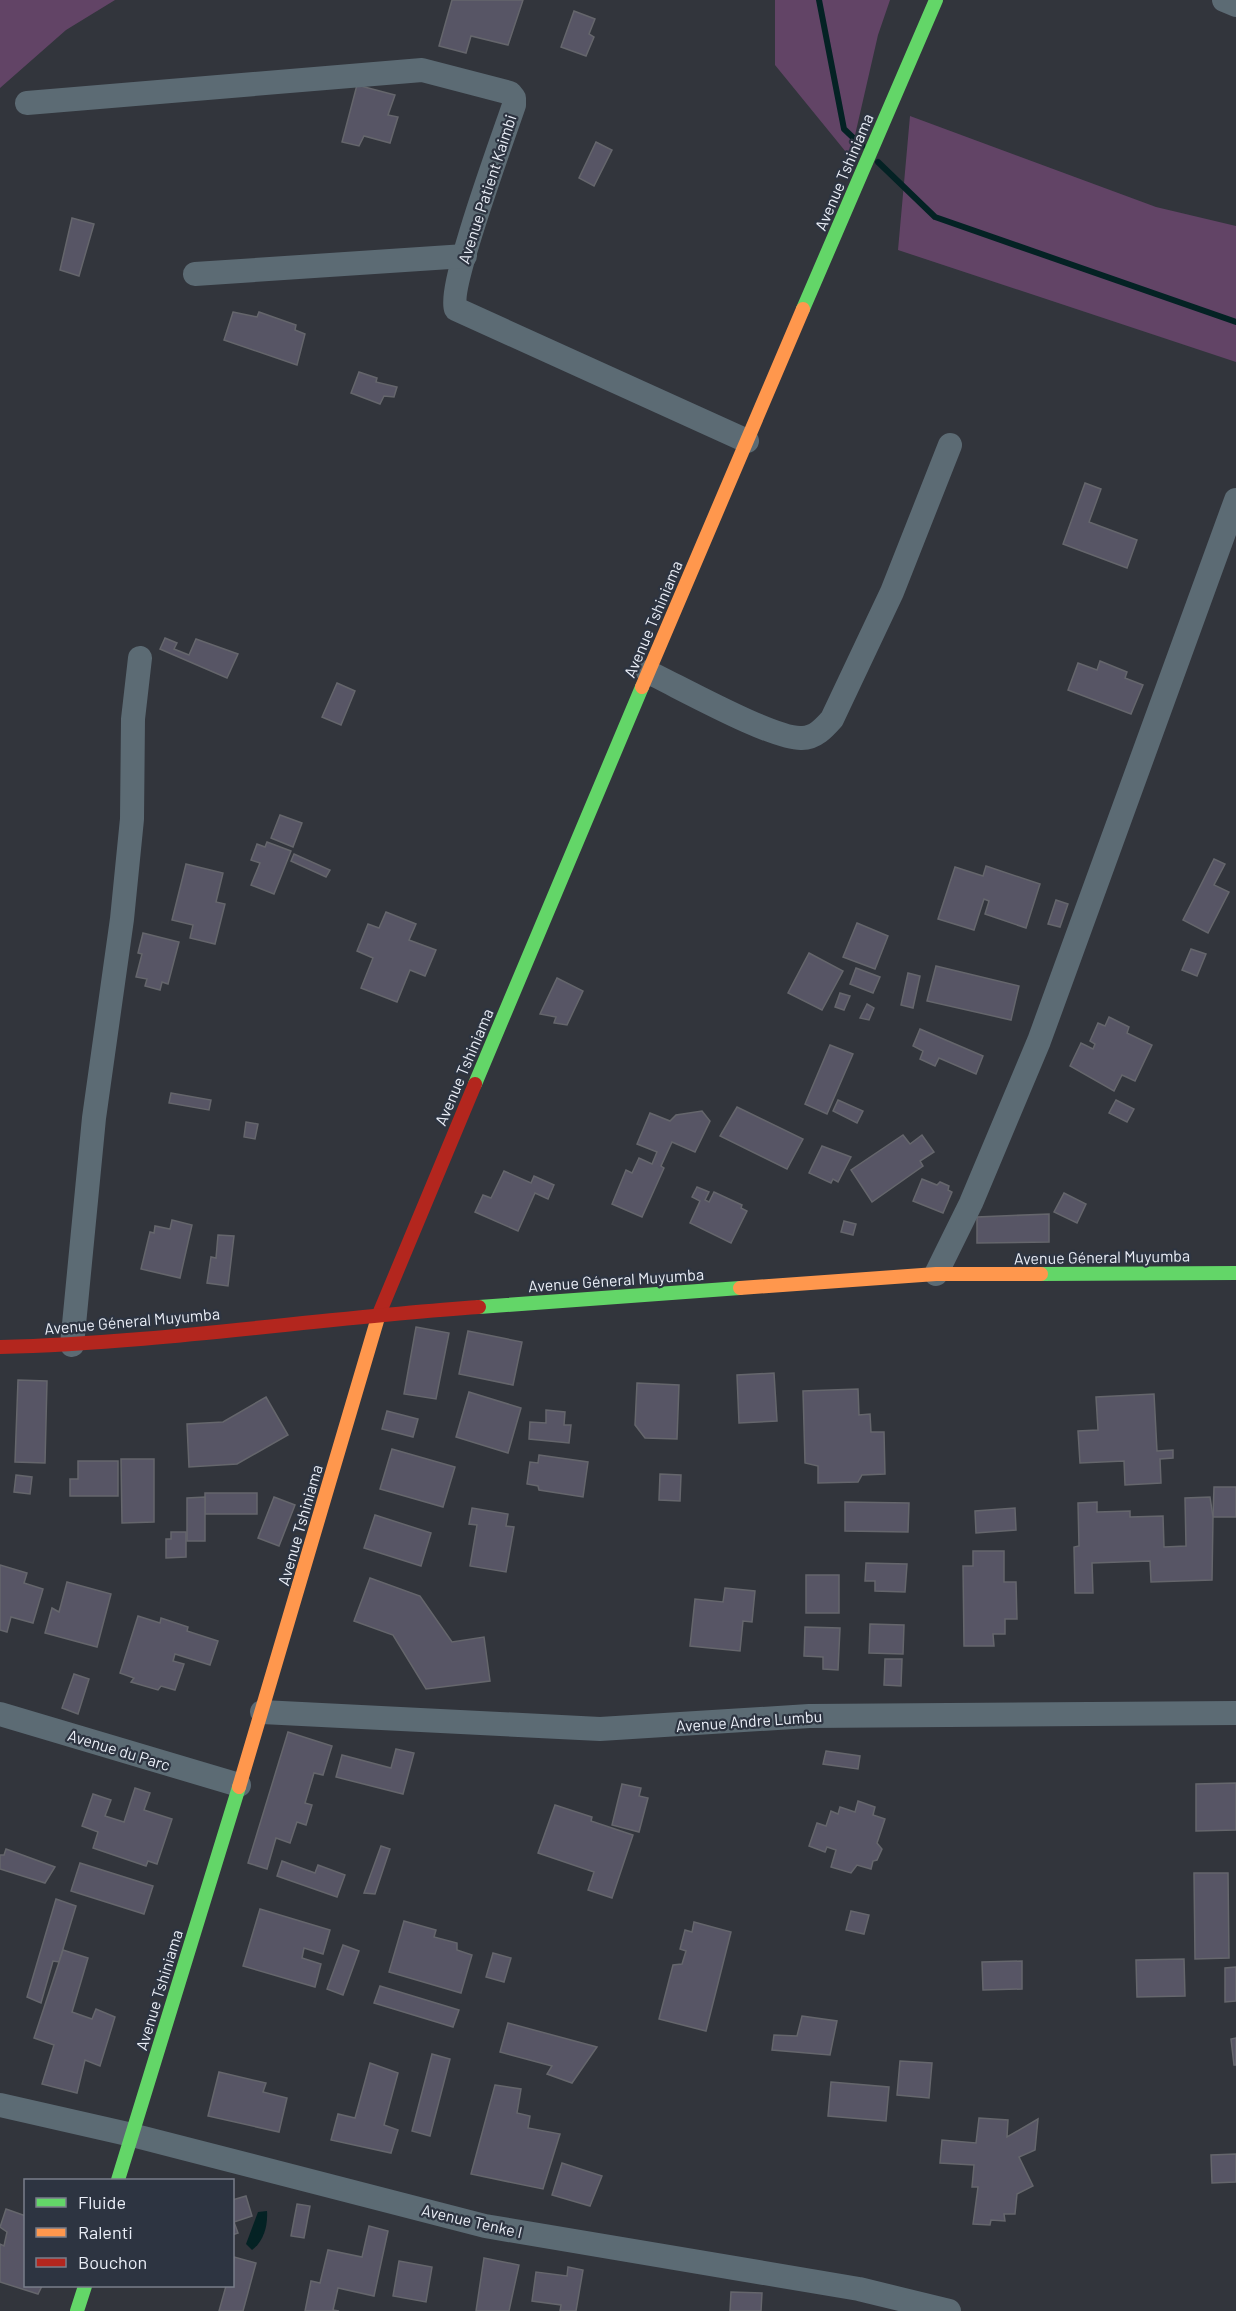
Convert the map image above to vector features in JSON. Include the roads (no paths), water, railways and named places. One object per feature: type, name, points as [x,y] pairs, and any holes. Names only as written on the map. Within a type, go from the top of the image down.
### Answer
[{"type":"street","name":"Avenue Tshiniama","points":[[119,2179],[262,1712],[379,1314],[648,672],[936,0]]},
{"type":"street","points":[[1224,0],[1236,4]]},
{"type":"street","name":"Avenue Patient Kaimbi","points":[[27,103],[422,70],[505,90],[513,95],[514,105],[465,256],[454,298],[454,304],[459,312],[747,441]]},
{"type":"street","points":[[195,274],[465,256]]},
{"type":"street","points":[[648,672],[776,733],[802,738],[822,731],[832,719],[892,592],[950,445]]},
{"type":"street","points":[[936,1274],[971,1203],[1039,1041],[1236,500]]},
{"type":"street","points":[[72,1345],[94,1118],[122,919],[132,819],[133,719],[140,658]]},
{"type":"street","name":"Avenue Géneral Muyumba","points":[[0,1347],[72,1345],[379,1314],[936,1274],[1236,1273]]},
{"type":"street","name":"Avenue Andre Lumbu","points":[[262,1712],[600,1729],[809,1716],[1236,1713]]},
{"type":"street","name":"Avenue du Parc","points":[[0,1714],[239,1785]]},
{"type":"street","name":"Avenue Tenke I","points":[[0,2105],[132,2135],[485,2226],[859,2289],[948,2311]]},
{"type":"street","points":[[77,2311],[85,2287]]},
{"type":"waterway","points":[[819,0],[844,129],[862,146]]},
{"type":"waterway","points":[[878,162],[935,217],[1236,322]]}]
